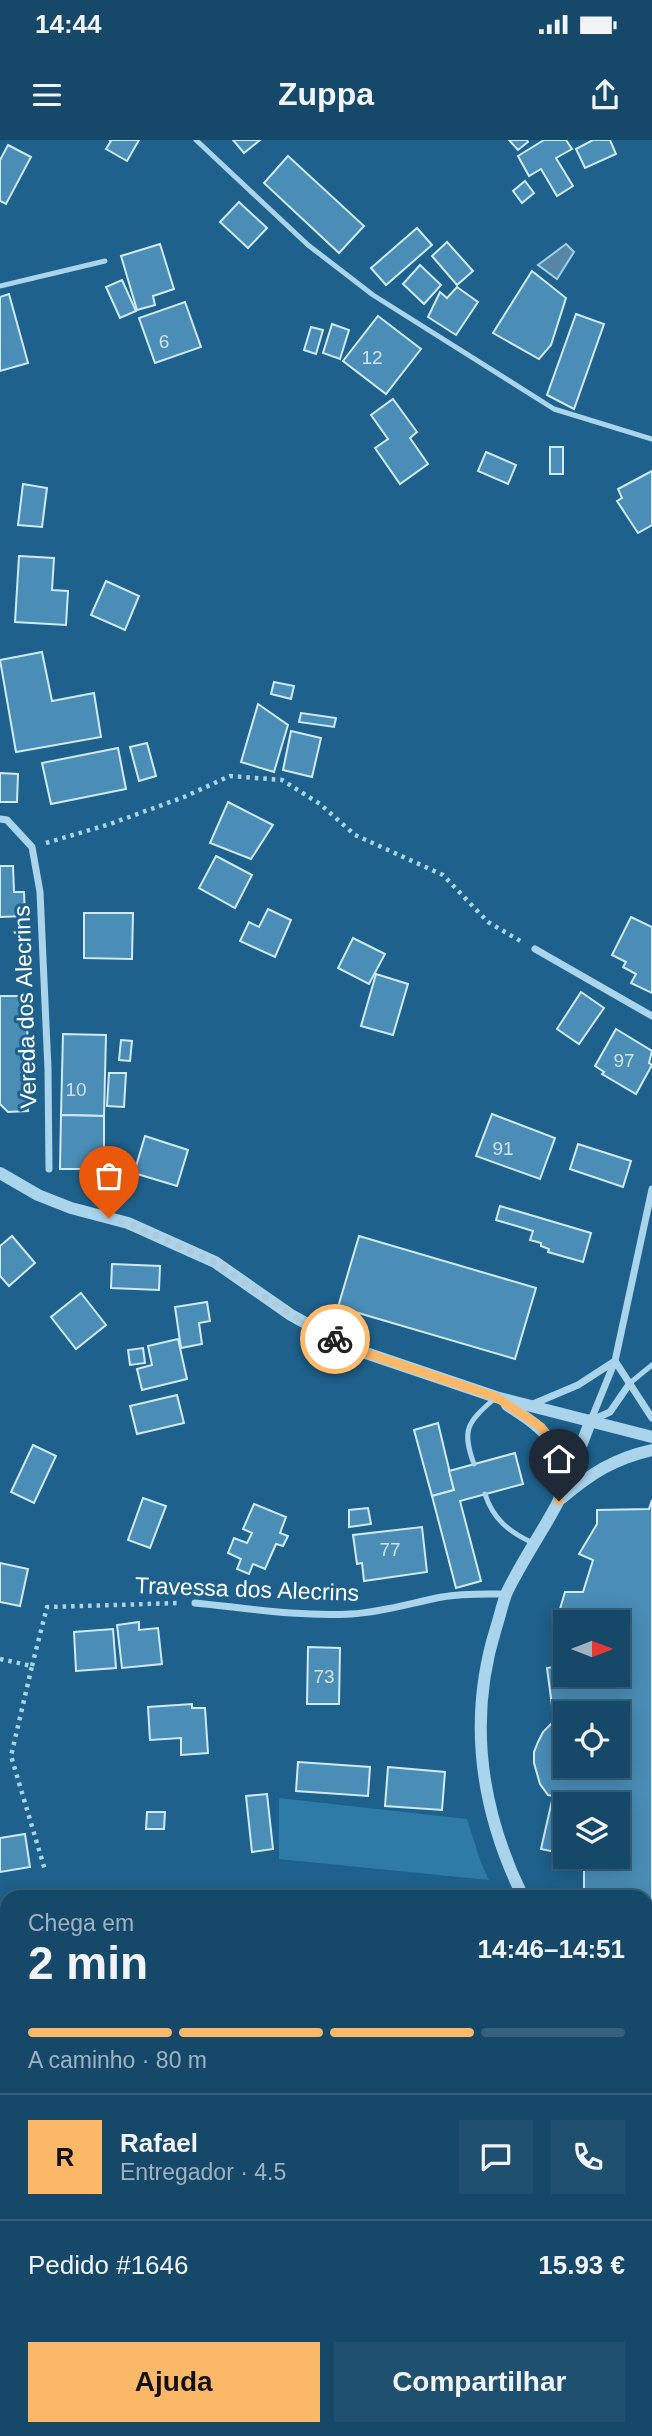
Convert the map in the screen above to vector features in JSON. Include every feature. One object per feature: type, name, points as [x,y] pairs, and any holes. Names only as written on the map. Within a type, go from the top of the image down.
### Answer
[{"type":"street","points":[[0,819],[7,820],[32,847]]},
{"type":"street","name":"Vereda dos Alecrins","points":[[32,847],[40,892],[48,1069],[49,1169]]},
{"type":"street","points":[[535,949],[652,1016]]},
{"type":"street","points":[[0,1173],[38,1195],[71,1208],[128,1223],[215,1262],[291,1315],[351,1348],[496,1397],[652,1437]]},
{"type":"street","points":[[520,1890],[489,1807],[482,1757],[483,1679],[506,1594],[559,1501],[615,1361],[652,1189]]},
{"type":"street","points":[[529,1406],[578,1385],[615,1361]]},
{"type":"street","points":[[615,1361],[652,1419]]},
{"type":"street","points":[[591,1420],[610,1412],[630,1383]]},
{"type":"street","points":[[496,1397],[541,1427],[551,1442],[557,1461],[559,1501]]},
{"type":"street","points":[[559,1501],[602,1467],[652,1450]]},
{"type":"street","name":"Travessa dos Alecrins","points":[[195,1603],[301,1614],[350,1614],[444,1597],[506,1594]]},
{"type":"lane","points":[[197,140],[308,245],[373,295],[554,409],[652,439]]},
{"type":"lane","points":[[0,286],[105,261]]},
{"type":"lane","points":[[630,1383],[652,1365]]},
{"type":"lane","points":[[474,1464],[466,1444],[467,1428],[477,1414],[496,1397]]},
{"type":"lane","points":[[485,1494],[489,1508],[498,1520],[517,1535],[533,1543]]},
{"type":"path","points":[[32,847],[110,824],[184,797],[230,776],[282,780],[320,804],[355,835],[443,875],[488,922],[535,949]]},
{"type":"path","name":"Travessa dos Alecrins","points":[[45,1870],[11,1756],[47,1607],[195,1603]]},
{"type":"path","points":[[0,1658],[32,1666]]},
{"type":"shaded area","points":[[566,244],[574,252],[557,279],[538,265]]},
{"type":"shaded area","points":[[279,1798],[467,1819],[489,1880],[279,1859]]},
{"type":"building","points":[[109,140],[139,140],[127,161],[106,149],[111,141]]},
{"type":"building","points":[[233,140],[260,140],[244,153]]},
{"type":"building","points":[[509,140],[527,140],[528,142],[518,150]]},
{"type":"building","points":[[544,140],[566,140],[572,149],[556,158],[573,186],[557,196],[541,169],[529,176],[518,156]]},
{"type":"building","points":[[593,140],[610,140],[616,154],[585,168],[576,149]]},
{"type":"building","points":[[8,145],[31,157],[6,204],[0,201],[0,160]]},
{"type":"building","points":[[288,156],[364,226],[339,253],[264,183]]},
{"type":"building","points":[[525,181],[534,193],[522,203],[513,191]]},
{"type":"building","points":[[239,202],[267,228],[248,248],[220,222]]},
{"type":"building","points":[[417,228],[432,245],[386,285],[371,268]]},
{"type":"building","points":[[447,242],[473,271],[457,285],[432,256]]},
{"type":"building","points":[[160,244],[174,289],[153,296],[155,305],[137,310],[121,256]]},
{"type":"building","points":[[420,265],[441,285],[424,304],[403,284]]},
{"type":"building","points":[[532,271],[566,298],[551,345],[539,359],[493,333]]},
{"type":"building","points":[[122,280],[136,311],[120,318],[106,287]]},
{"type":"building","points":[[457,287],[478,302],[456,335],[428,317],[440,292],[447,298]]},
{"type":"building","points":[[9,294],[28,363],[0,371],[0,297]]},
{"type":"building","points":[[185,302],[201,347],[155,363],[139,318]]},
{"type":"building","points":[[576,314],[604,324],[574,409],[547,395]]},
{"type":"building","points":[[378,316],[421,349],[386,394],[343,361]]},
{"type":"building","points":[[332,324],[349,330],[340,359],[323,353]]},
{"type":"building","points":[[311,327],[323,330],[316,354],[304,350]]},
{"type":"building","points":[[393,399],[417,432],[410,438],[428,464],[400,484],[375,448],[388,439],[371,415]]},
{"type":"building","points":[[550,447],[563,447],[563,474],[550,474]]},
{"type":"building","points":[[486,452],[516,465],[508,484],[478,471]]},
{"type":"building","points":[[652,471],[652,525],[638,533],[617,501],[622,498],[618,489]]},
{"type":"building","points":[[23,484],[47,488],[42,527],[18,525]]},
{"type":"building","points":[[19,556],[54,558],[52,590],[68,591],[66,625],[15,622]]},
{"type":"building","points":[[106,581],[139,596],[125,630],[91,615]]},
{"type":"building","points":[[42,652],[52,701],[94,693],[101,737],[16,752],[0,660]]},
{"type":"building","points":[[274,682],[294,686],[291,699],[271,694]]},
{"type":"building","points":[[258,704],[288,725],[274,772],[241,762]]},
{"type":"building","points":[[301,713],[336,718],[334,727],[299,722]]},
{"type":"building","points":[[291,731],[321,738],[312,777],[283,770]]},
{"type":"building","points":[[147,743],[156,776],[139,781],[130,747]]},
{"type":"building","points":[[118,748],[126,789],[51,804],[42,763]]},
{"type":"building","points":[[0,773],[18,774],[17,802],[0,802]]},
{"type":"building","points":[[228,802],[273,825],[251,859],[210,843]]},
{"type":"building","points":[[216,856],[252,875],[235,908],[199,888]]},
{"type":"building","points":[[0,866],[13,866],[14,892],[24,892],[25,916],[0,917]]},
{"type":"building","points":[[268,909],[291,920],[275,957],[240,941],[249,922],[259,927]]},
{"type":"building","points":[[84,913],[133,913],[132,959],[84,958]]},
{"type":"building","points":[[631,917],[652,927],[652,993],[631,983],[636,974],[623,967],[626,962],[612,955]]},
{"type":"building","points":[[353,938],[385,954],[369,984],[338,968]]},
{"type":"building","points":[[376,974],[408,984],[393,1035],[361,1026]]},
{"type":"building","points":[[581,992],[604,1008],[579,1044],[557,1029]]},
{"type":"building","points":[[0,996],[27,996],[28,1111],[8,1112],[0,1104]]},
{"type":"building","points":[[616,1029],[652,1051],[649,1063],[652,1065],[636,1094],[602,1074],[604,1072],[595,1066]]},
{"type":"building","points":[[63,1034],[106,1035],[104,1116],[61,1115]]},
{"type":"building","points":[[121,1040],[132,1041],[130,1061],[119,1060]]},
{"type":"building","points":[[109,1073],[126,1073],[124,1107],[107,1106]]},
{"type":"building","points":[[492,1114],[555,1138],[540,1179],[476,1156]]},
{"type":"building","points":[[61,1115],[104,1116],[104,1169],[60,1169]]},
{"type":"building","points":[[145,1136],[188,1150],[177,1186],[134,1173]]},
{"type":"building","points":[[578,1144],[631,1161],[623,1187],[570,1169]]},
{"type":"building","points":[[500,1206],[591,1233],[583,1262],[548,1252],[549,1249],[541,1246],[541,1243],[530,1240],[533,1231],[496,1220]]},
{"type":"building","points":[[12,1236],[35,1263],[9,1286],[0,1276],[0,1246]]},
{"type":"building","points":[[359,1236],[536,1288],[515,1359],[338,1307]]},
{"type":"building","points":[[112,1264],[160,1266],[159,1290],[111,1288]]},
{"type":"building","points":[[81,1293],[106,1325],[76,1349],[51,1317]]},
{"type":"building","points":[[207,1302],[210,1321],[199,1323],[202,1344],[181,1348],[175,1307]]},
{"type":"building","points":[[178,1339],[187,1379],[142,1390],[137,1369],[152,1365],[148,1346]]},
{"type":"building","points":[[143,1348],[145,1363],[130,1365],[128,1350]]},
{"type":"building","points":[[177,1395],[184,1423],[137,1434],[130,1406]]},
{"type":"building","points":[[438,1423],[454,1490],[432,1496],[414,1430]]},
{"type":"building","points":[[33,1445],[56,1456],[34,1503],[11,1492]]},
{"type":"building","points":[[515,1453],[523,1484],[460,1501],[481,1581],[456,1588],[432,1496],[454,1490],[449,1471]]},
{"type":"building","points":[[143,1498],[166,1506],[150,1548],[128,1540]]},
{"type":"building","points":[[652,1500],[652,1890],[584,1890],[584,1869],[630,1869],[630,1792],[553,1792],[553,1796],[548,1795],[540,1784],[534,1763],[534,1752],[543,1732],[553,1722],[553,1778],[630,1778],[630,1701],[553,1701],[553,1713],[547,1668],[553,1667],[553,1687],[630,1687],[630,1610],[560,1610],[565,1592],[583,1592],[593,1560],[579,1554],[597,1524],[597,1510],[649,1509]]},
{"type":"building","points":[[254,1504],[286,1517],[280,1533],[288,1536],[283,1546],[276,1544],[265,1569],[253,1564],[249,1574],[237,1569],[241,1559],[228,1553],[234,1538],[247,1543],[252,1533],[243,1529]]},
{"type":"building","points":[[368,1508],[371,1524],[349,1527],[349,1510]]},
{"type":"building","points":[[422,1527],[427,1572],[364,1581],[362,1563],[357,1564],[353,1535]]},
{"type":"building","points":[[0,1563],[28,1569],[20,1606],[0,1602]]},
{"type":"building","points":[[139,1622],[139,1630],[158,1628],[162,1664],[122,1668],[117,1625]]},
{"type":"building","points":[[113,1629],[116,1668],[76,1671],[74,1632]]},
{"type":"building","points":[[308,1647],[340,1648],[339,1704],[307,1704]]},
{"type":"building","points":[[192,1704],[192,1708],[205,1708],[208,1753],[181,1755],[181,1738],[150,1740],[148,1707]]},
{"type":"building","points":[[298,1762],[370,1767],[368,1796],[296,1791]]},
{"type":"building","points":[[388,1767],[445,1772],[442,1810],[385,1806]]},
{"type":"building","points":[[267,1794],[273,1849],[252,1852],[246,1796]]},
{"type":"building","points":[[553,1796],[553,1852],[541,1849]]},
{"type":"building","points":[[147,1812],[165,1812],[164,1829],[146,1829]]},
{"type":"building","points":[[25,1834],[30,1867],[0,1872],[0,1838]]},
{"type":"way so far","points":[[109,1218],[128,1223],[215,1262],[291,1315],[335,1339]]},
{"type":"route","points":[[335,1339],[351,1348],[496,1397],[541,1427],[551,1442],[557,1461],[559,1501]]}]
